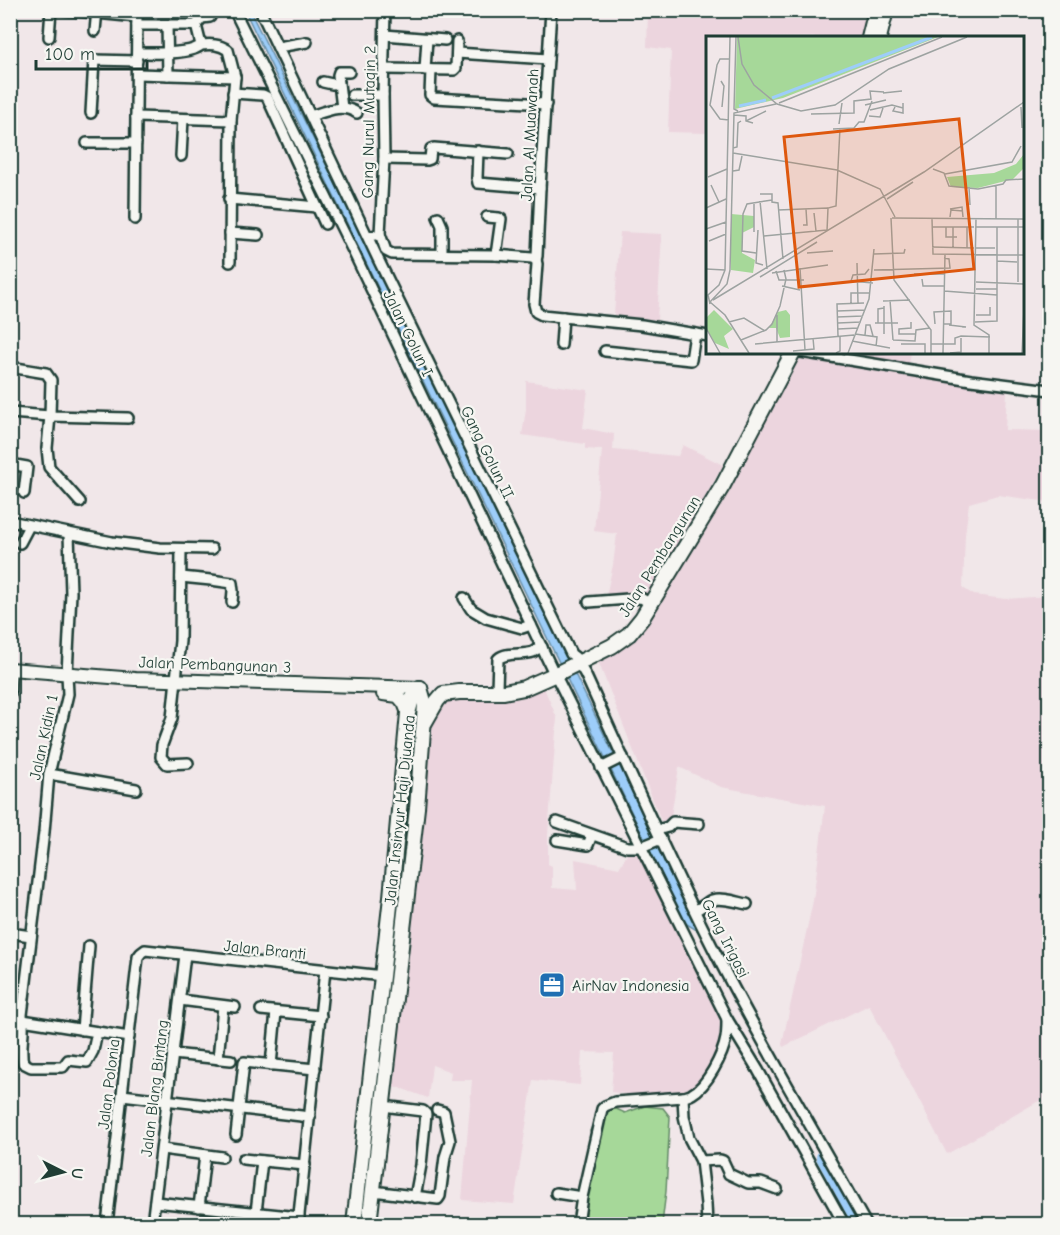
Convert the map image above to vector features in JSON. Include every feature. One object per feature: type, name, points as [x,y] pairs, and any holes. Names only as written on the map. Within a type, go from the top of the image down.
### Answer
[{"type":"main road","points":[[870,36],[876,10]]},
{"type":"main road","points":[[880,36],[886,10]]},
{"type":"main road","name":"Jalan Pembangunan","points":[[575,661],[624,629],[646,601],[717,477],[783,354]]},
{"type":"main road","name":"Jalan Pembangunan","points":[[425,722],[443,694],[504,692],[524,688],[575,661],[612,646],[628,634],[642,618],[723,485],[792,354]]},
{"type":"main road","name":"Jalan Pembangunan","points":[[420,688],[497,688],[519,684],[555,671]]},
{"type":"main road","name":"Jalan Insinyur Haji Djuanda","points":[[369,1224],[417,808],[425,722],[425,705],[420,688]]},
{"type":"main road","name":"Jalan Insinyur Haji Djuanda","points":[[354,1224],[372,1075],[408,712],[412,699],[420,688]]},
{"type":"main road","points":[[400,806],[411,811],[417,808]]},
{"type":"main road","points":[[372,1075],[386,1077]]},
{"type":"main road","points":[[370,1093],[383,1100]]},
{"type":"street","points":[[49,37],[51,10]]},
{"type":"street","points":[[65,10],[97,12],[167,25],[196,25],[202,18],[210,17]]},
{"type":"street","name":"Jalan Golun I","points":[[234,10],[473,495],[531,625],[604,766],[652,840]]},
{"type":"street","name":"Gang Golun II","points":[[260,10],[368,241],[575,661]]},
{"type":"street","name":"Gang Nurul Mutaqin 2","points":[[380,234],[384,159],[385,10]]},
{"type":"street","name":"Jalan Al Muawanah","points":[[551,10],[534,304],[536,312],[542,315],[563,317]]},
{"type":"street","points":[[95,31],[97,12]]},
{"type":"street","points":[[135,219],[137,18]]},
{"type":"street","points":[[167,25],[168,75]]},
{"type":"street","points":[[196,25],[201,45]]},
{"type":"street","points":[[385,35],[445,40]]},
{"type":"street","points":[[427,39],[430,95],[434,98],[546,104]]},
{"type":"street","points":[[384,69],[455,69],[457,41]]},
{"type":"street","points":[[278,47],[307,42]]},
{"type":"street","points":[[91,113],[94,60],[197,49],[201,45],[216,44],[228,50],[235,77],[231,120],[230,262]]},
{"type":"street","points":[[457,53],[548,59]]},
{"type":"street","points":[[342,108],[338,84],[339,72],[349,72]]},
{"type":"street","points":[[137,74],[235,77]]},
{"type":"street","points":[[323,82],[338,84]]},
{"type":"street","points":[[233,93],[267,97],[325,224]]},
{"type":"street","points":[[352,95],[383,95]]},
{"type":"street","points":[[311,116],[342,108],[351,109],[357,113]]},
{"type":"street","points":[[136,117],[231,120]]},
{"type":"street","points":[[182,156],[183,119]]},
{"type":"street","points":[[87,143],[136,143]]},
{"type":"street","points":[[384,159],[427,160],[430,159],[431,150],[434,148],[508,154]]},
{"type":"street","points":[[478,151],[478,183],[540,188]]},
{"type":"street","points":[[229,199],[317,207]]},
{"type":"street","points":[[438,217],[442,226],[442,254]]},
{"type":"street","points":[[487,217],[501,219],[496,255]]},
{"type":"street","points":[[230,233],[258,235]]},
{"type":"street","points":[[354,250],[380,234],[386,251],[392,254],[496,255],[536,260]]},
{"type":"street","points":[[378,259],[381,253],[386,251]]},
{"type":"street","points":[[561,345],[563,317],[642,325],[706,336]]},
{"type":"street","points":[[605,351],[691,360],[695,334]]},
{"type":"street","points":[[813,354],[971,380],[1050,390]]},
{"type":"street","points":[[10,367],[46,373],[51,380],[51,416],[47,448],[49,467],[80,502]]},
{"type":"street","points":[[10,413],[128,417]]},
{"type":"street","points":[[10,464],[27,467],[24,493]]},
{"type":"street","points":[[473,495],[488,488]]},
{"type":"street","points":[[10,521],[69,534],[151,547],[212,549]]},
{"type":"street","points":[[20,543],[29,526]]},
{"type":"street","name":"Jalan Kidin 1","points":[[69,534],[71,593],[68,694],[48,774],[44,832],[22,1015],[23,1063],[31,1067],[63,1067],[68,1060],[87,1062],[93,1051],[97,1032]]},
{"type":"street","points":[[181,549],[180,641],[172,718],[162,745],[161,757],[167,764],[188,763]]},
{"type":"street","points":[[181,578],[232,583],[232,602]]},
{"type":"street","points":[[464,598],[471,609],[486,618],[522,628],[531,625]]},
{"type":"street","points":[[589,602],[641,598],[646,601]]},
{"type":"street","points":[[497,688],[498,659],[503,655],[532,652],[542,646]]},
{"type":"street","name":"Gang Irigasi","points":[[575,661],[585,674],[652,840],[695,910],[744,1007],[866,1224]]},
{"type":"street","points":[[10,694],[11,672]]},
{"type":"street","name":"Jalan Pembangunan 3","points":[[11,672],[390,694],[398,696],[408,712]]},
{"type":"street","name":"Jalan Pembangunan 3","points":[[175,683],[420,688]]},
{"type":"street","points":[[604,766],[620,759]]},
{"type":"street","points":[[48,774],[136,789]]},
{"type":"street","points":[[10,828],[12,813]]},
{"type":"street","points":[[557,822],[627,847],[652,840],[673,822],[699,824]]},
{"type":"street","points":[[557,840],[588,844],[592,835]]},
{"type":"street","points":[[652,840],[727,1019],[844,1224]]},
{"type":"street","points":[[695,910],[714,899],[747,904]]},
{"type":"street","points":[[10,933],[31,936]]},
{"type":"street","points":[[82,1030],[89,946]]},
{"type":"street","name":"Jalan Branti","points":[[145,950],[382,976]]},
{"type":"street","name":"Jalan Polonia","points":[[107,1224],[138,957],[145,950]]},
{"type":"street","name":"Jalan Blang Bintang","points":[[152,1224],[185,955]]},
{"type":"street","points":[[155,1202],[256,1212],[299,1221],[326,970]]},
{"type":"street","points":[[180,1000],[235,1007]]},
{"type":"street","points":[[218,1059],[223,1006]]},
{"type":"street","points":[[261,1010],[321,1016]]},
{"type":"street","points":[[271,1065],[276,1012]]},
{"type":"street","points":[[10,1018],[129,1037]]},
{"type":"street","points":[[578,1224],[602,1109],[615,1102],[692,1095],[714,1069],[722,1053],[727,1019]]},
{"type":"street","points":[[173,1054],[231,1060]]},
{"type":"street","points":[[236,1135],[244,1062],[315,1069]]},
{"type":"street","points":[[122,1095],[310,1117]]},
{"type":"street","points":[[683,1097],[684,1116],[689,1137],[701,1161],[707,1224]]},
{"type":"street","points":[[383,1100],[423,1111],[426,1114],[415,1197]]},
{"type":"street","points":[[373,1191],[415,1197],[438,1198],[440,1196],[445,1157],[450,1140],[444,1112],[437,1110]]},
{"type":"street","points":[[162,1149],[222,1157]]},
{"type":"street","points":[[200,1207],[206,1155]]},
{"type":"street","points":[[243,1159],[305,1165]]},
{"type":"street","points":[[256,1212],[262,1161]]},
{"type":"street","points":[[701,1161],[723,1161],[729,1174],[748,1183],[761,1183],[777,1189]]},
{"type":"street","points":[[555,1193],[582,1197]]},
{"type":"shaded area","points":[[648,11],[876,11],[869,36],[706,36],[706,133],[668,132],[671,50],[647,47]]},
{"type":"shaded area","points":[[620,232],[662,234],[657,320],[614,315]]},
{"type":"shaded area","points":[[796,354],[910,354],[906,374],[1007,391],[1005,430],[1049,431],[1049,502],[998,495],[969,503],[963,588],[974,595],[1005,599],[1049,596],[1050,847],[1043,851],[1050,864],[1049,1095],[947,1154],[869,1005],[783,1047],[813,901],[825,806],[721,787],[679,767],[671,816],[662,823],[598,661],[636,640]]},
{"type":"shaded area","points":[[526,381],[588,390],[583,428],[614,434],[613,450],[678,456],[683,445],[723,465],[647,602],[606,596],[617,534],[594,531],[602,450],[585,449],[585,444],[522,435],[526,409]]},
{"type":"shaded area","name":"AirNav Indonesia","points":[[541,681],[557,718],[548,835],[548,864],[552,866],[552,888],[577,890],[575,859],[619,868],[629,851],[636,852],[724,1015],[721,1044],[698,1085],[687,1093],[647,1097],[611,1092],[614,1053],[582,1052],[580,1085],[533,1080],[514,1204],[462,1200],[472,1080],[450,1080],[451,1072],[432,1065],[428,1098],[400,1088],[385,1087],[425,722],[437,701]]},
{"type":"green space","points":[[603,1103],[625,1113],[645,1106],[663,1108],[670,1117],[662,1224],[582,1224],[595,1140],[590,1131]]},
{"type":"water","points":[[245,11],[250,11],[414,342],[700,932],[685,923]]},
{"type":"waterway","points":[[652,837],[676,881]]},
{"type":"waterway","points":[[823,1157],[860,1224]]},
{"type":"place","name":"AirNav Indonesia","points":[[552,985]]}]
